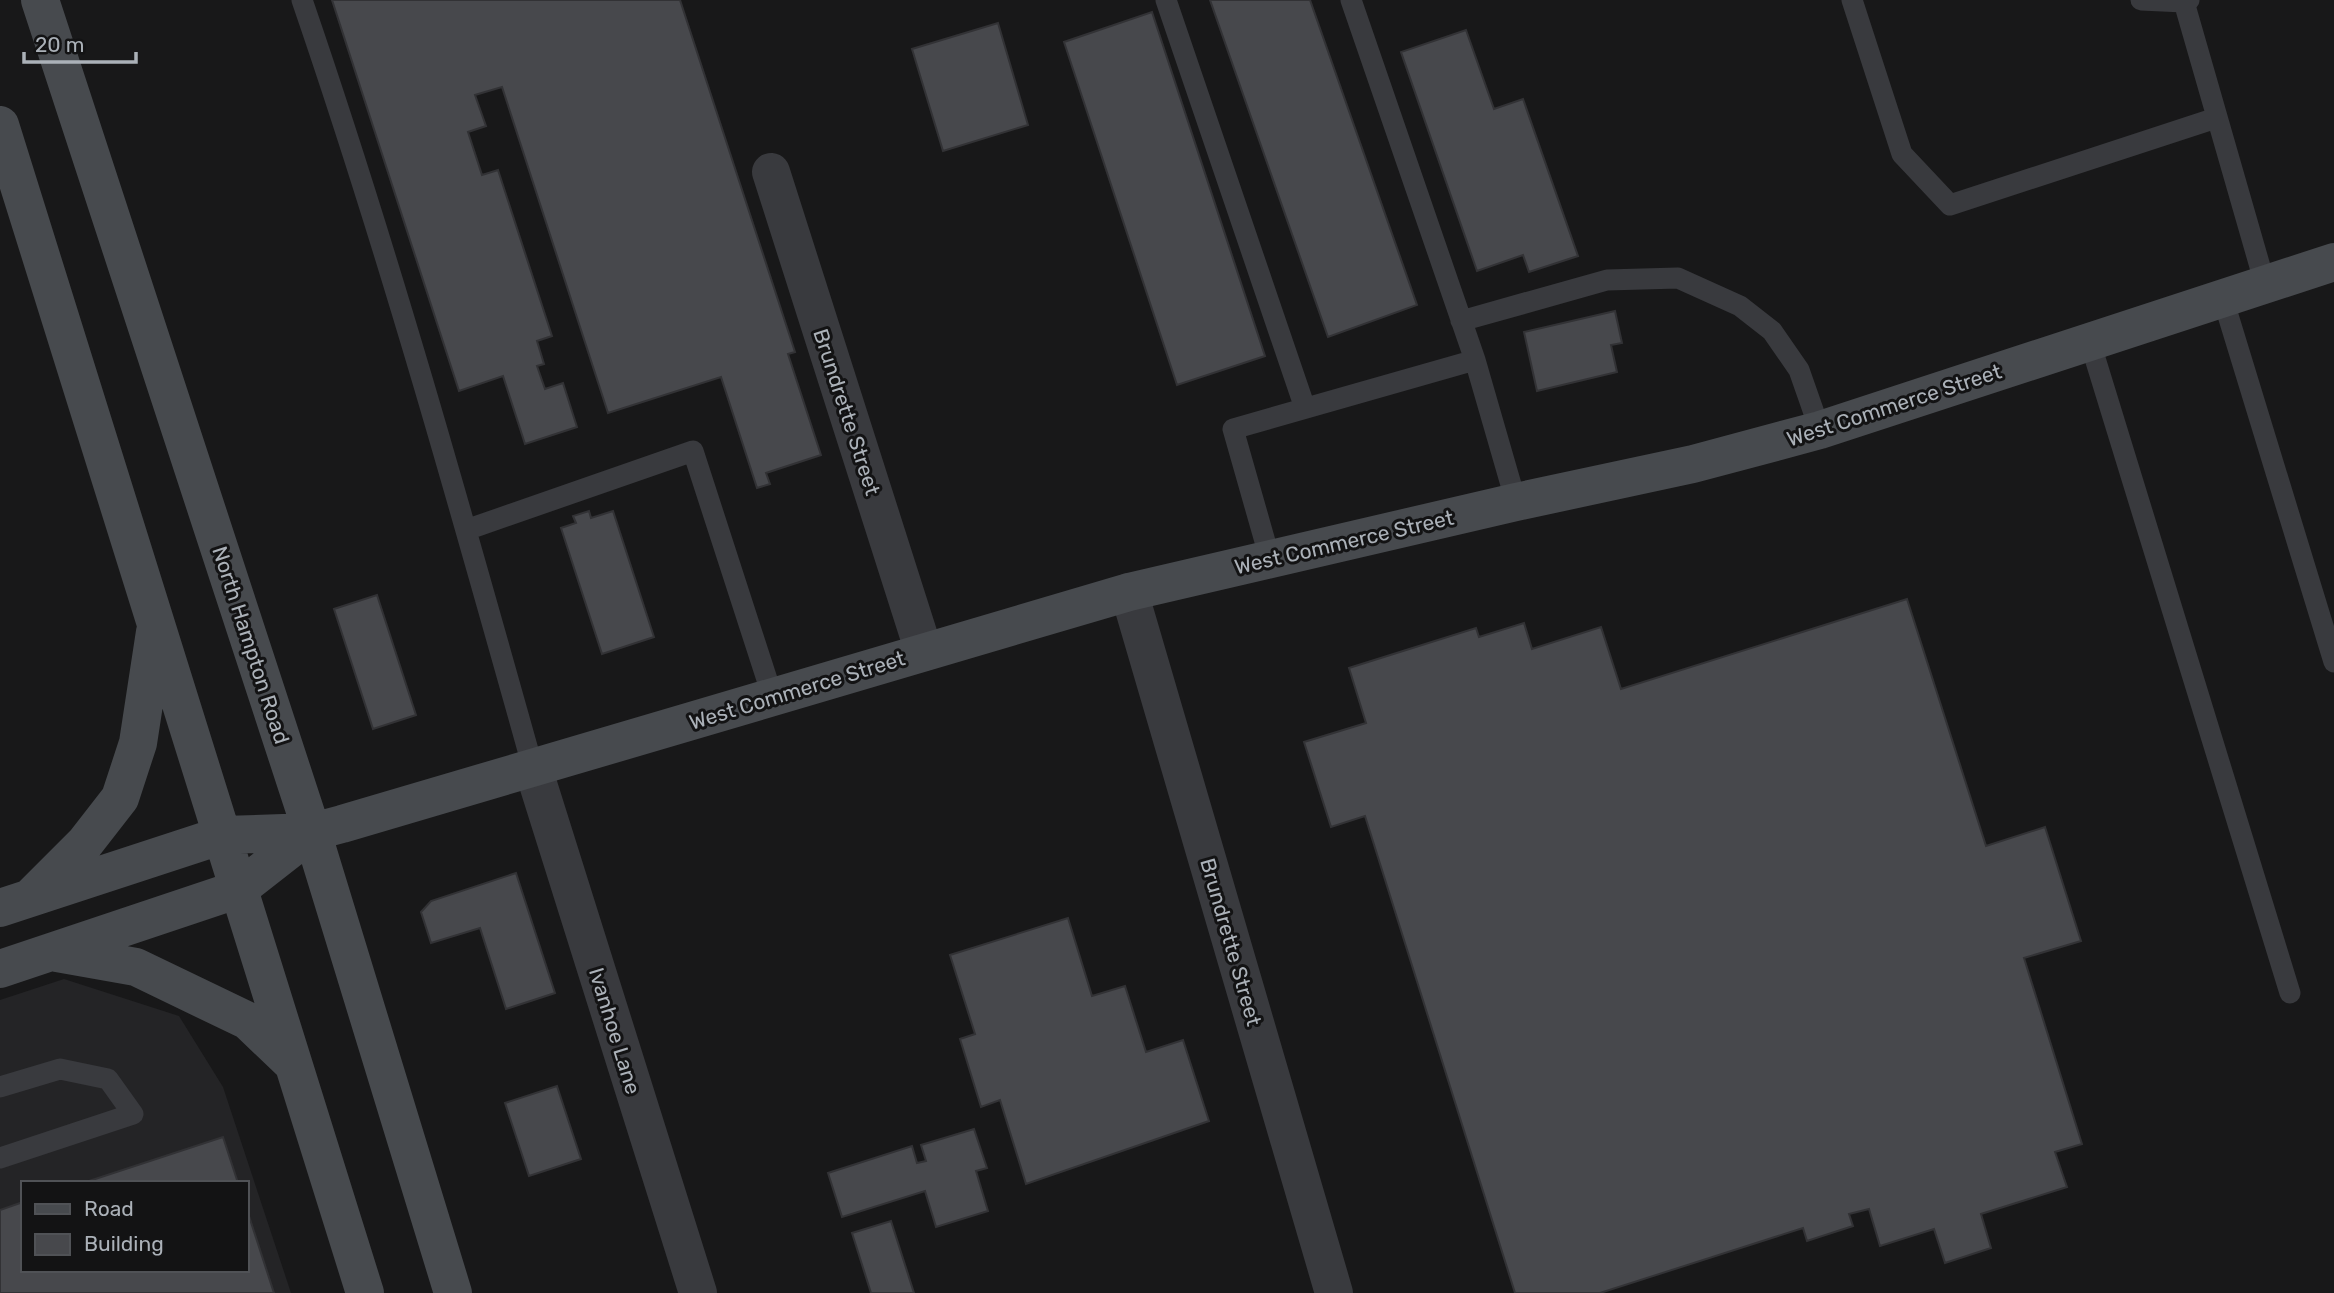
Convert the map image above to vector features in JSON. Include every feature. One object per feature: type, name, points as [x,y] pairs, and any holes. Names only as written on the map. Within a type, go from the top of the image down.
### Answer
[{"type":"main road","name":"North Hampton Road","points":[[40,0],[312,832],[453,1293]]},
{"type":"main road","points":[[0,125],[365,1293]]},
{"type":"main road","name":"West Commerce Street","points":[[14,904],[223,835],[312,832],[1129,592],[1516,502],[1693,464],[1820,430],[2334,262]]},
{"type":"main road","points":[[14,904],[85,843],[120,799],[138,743],[156,623]]},
{"type":"main road","name":"West Commerce Street","points":[[0,970],[239,889],[312,832]]},
{"type":"main road","points":[[51,952],[136,967],[248,1021],[294,1065]]},
{"type":"street","name":"Brundrette Street","points":[[771,172],[924,652]]},
{"type":"street","name":"Brundrette Street","points":[[1129,592],[1334,1293]]},
{"type":"street","name":"Ivanhoe Lane","points":[[533,768],[698,1293]]},
{"type":"lane","points":[[302,0],[348,134],[466,530],[533,768]]},
{"type":"lane","points":[[1166,0],[1305,408]]},
{"type":"lane","points":[[1351,0],[1475,359],[1516,502]]},
{"type":"lane","points":[[1852,0],[1902,154],[1950,205],[2216,118]]},
{"type":"lane","points":[[2141,0],[2186,1],[2216,118],[2265,284]]},
{"type":"lane","points":[[1461,321],[1607,280],[1678,278],[1740,306],[1772,331],[1799,370],[1820,430]]},
{"type":"lane","points":[[2223,299],[2334,662]]},
{"type":"lane","points":[[2090,342],[2290,993]]},
{"type":"lane","points":[[1270,559],[1233,429],[1475,359]]},
{"type":"lane","points":[[466,530],[693,451],[774,698]]},
{"type":"lane","points":[[0,1087],[60,1069],[108,1079],[133,1114],[0,1157]]},
{"type":"shaded area","points":[[64,979],[179,1016],[223,1087],[291,1293],[0,1293],[0,1000]]},
{"type":"building","points":[[332,0],[680,0],[795,352],[788,354],[821,455],[766,473],[770,484],[757,488],[721,377],[608,413],[502,87],[475,95],[486,126],[468,132],[482,175],[498,170],[552,336],[537,341],[544,364],[537,366],[545,389],[563,383],[577,427],[525,444],[503,376],[459,391]]},
{"type":"building","points":[[1210,0],[1310,0],[1417,305],[1328,337]]},
{"type":"building","points":[[1152,12],[1265,356],[1177,385],[1064,42]]},
{"type":"building","points":[[998,23],[1028,125],[943,151],[912,49]]},
{"type":"building","points":[[1466,30],[1494,109],[1523,99],[1578,256],[1529,272],[1523,255],[1477,271],[1401,52]]},
{"type":"building","points":[[1615,311],[1622,343],[1611,345],[1617,372],[1537,391],[1524,332]]},
{"type":"building","points":[[589,511],[591,518],[613,511],[654,637],[602,654],[561,528],[576,523],[573,516]]},
{"type":"building","points":[[377,595],[416,715],[373,729],[334,609]]},
{"type":"building","points":[[1907,599],[1986,846],[2045,827],[2081,941],[2024,958],[2082,1144],[2055,1152],[2067,1187],[1981,1214],[1991,1248],[1945,1263],[1934,1229],[1880,1246],[1869,1209],[1849,1214],[1853,1226],[1807,1241],[1803,1228],[1600,1293],[1515,1293],[1365,816],[1331,827],[1304,742],[1366,723],[1349,668],[1476,628],[1479,637],[1524,623],[1532,649],[1601,627],[1621,689]]},
{"type":"building","points":[[516,873],[555,993],[506,1009],[480,928],[431,943],[421,912],[431,901]]},
{"type":"building","points":[[1068,918],[1092,996],[1125,986],[1146,1052],[1183,1040],[1209,1121],[1026,1184],[1000,1100],[981,1107],[960,1039],[975,1034],[950,955]]},
{"type":"building","points":[[557,1086],[581,1159],[529,1176],[505,1103]]},
{"type":"building","points":[[974,1129],[987,1168],[976,1171],[988,1211],[936,1227],[925,1191],[842,1217],[828,1173],[912,1146],[917,1163],[926,1161],[921,1145]]},
{"type":"building","points":[[223,1137],[237,1181],[89,1181]]},
{"type":"building","points":[[21,1203],[21,1272],[248,1272],[248,1213],[274,1293],[0,1293],[0,1210]]},
{"type":"building","points":[[891,1221],[914,1293],[871,1293],[852,1233]]}]
